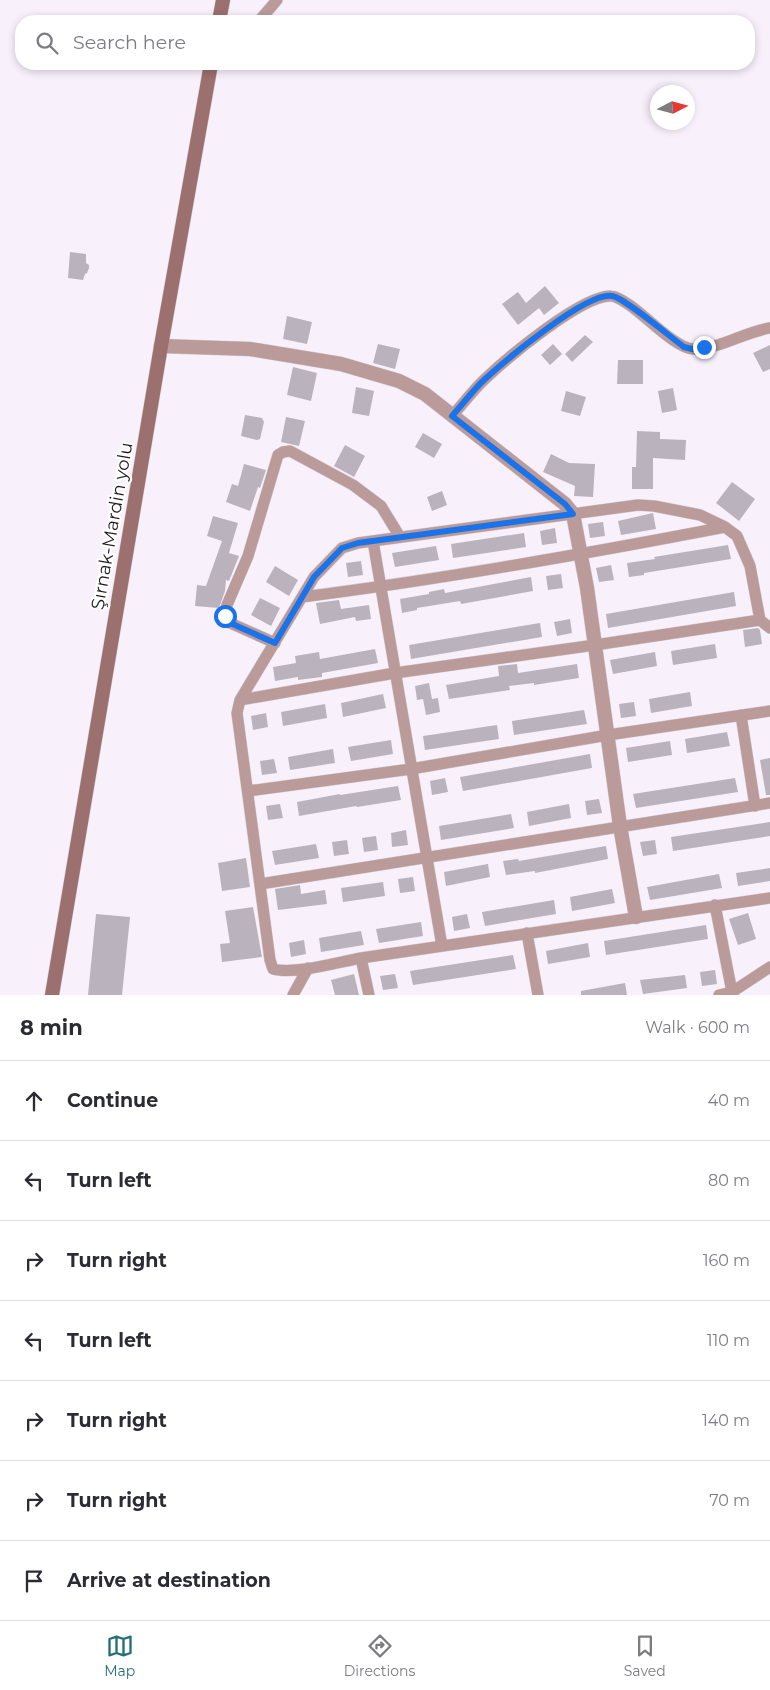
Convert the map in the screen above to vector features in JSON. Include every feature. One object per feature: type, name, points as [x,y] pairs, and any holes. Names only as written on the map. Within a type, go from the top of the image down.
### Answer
[{"type":"main road","points":[[220,15],[223,0]]},
{"type":"main road","name":"Şırnak-Mardin yolu","points":[[52,995],[211,70]]},
{"type":"street","points":[[264,15],[277,0]]},
{"type":"street","points":[[452,416],[484,380],[533,338],[570,313],[600,297],[613,296],[628,304],[684,347],[692,349],[728,342],[757,330],[770,328]]},
{"type":"street","points":[[162,346],[250,350],[341,364],[399,381],[425,394],[565,504],[573,514],[587,588],[620,826],[636,917]]},
{"type":"street","points":[[275,643],[228,622],[225,616],[227,605],[248,556],[278,455],[290,451],[353,485],[381,506],[400,537]]},
{"type":"street","points":[[770,628],[760,620],[750,566],[737,536],[725,527],[700,515],[654,506],[638,505],[358,543],[342,548],[314,577],[240,700],[237,712],[270,960],[273,968],[280,971],[770,898]]},
{"type":"street","points":[[302,597],[380,587],[580,555],[725,527]]},
{"type":"street","points":[[373,541],[442,946]]},
{"type":"street","points":[[240,700],[395,674],[760,620]]},
{"type":"street","points":[[248,791],[411,769],[608,735],[770,711]]},
{"type":"street","points":[[741,716],[755,806]]},
{"type":"street","points":[[260,884],[770,803]]},
{"type":"street","points":[[715,905],[732,992]]},
{"type":"street","points":[[527,933],[538,995]]},
{"type":"street","points":[[361,958],[369,995]]},
{"type":"street","points":[[719,995],[732,992],[770,967]]},
{"type":"street","points":[[293,995],[308,968]]},
{"type":"building","points":[[70,252],[86,254],[86,263],[89,265],[89,268],[83,280],[68,278]]},
{"type":"building","points":[[545,286],[559,303],[544,315],[539,308],[518,325],[502,304],[518,292],[526,303]]},
{"type":"building","points":[[287,316],[312,322],[307,344],[283,339]]},
{"type":"building","points":[[585,335],[593,342],[572,362],[565,354]]},
{"type":"building","points":[[378,344],[400,349],[395,369],[373,363]]},
{"type":"building","points":[[553,344],[562,354],[550,365],[541,355]]},
{"type":"building","points":[[770,345],[770,369],[763,372],[753,353]]},
{"type":"building","points":[[618,360],[643,360],[643,384],[617,384]]},
{"type":"building","points":[[293,367],[317,373],[311,401],[287,395]]},
{"type":"building","points":[[356,387],[374,391],[369,416],[352,413]]},
{"type":"building","points":[[673,388],[677,410],[662,413],[658,391]]},
{"type":"building","points":[[566,391],[586,397],[580,416],[561,411]]},
{"type":"building","points":[[245,415],[262,418],[264,422],[260,439],[241,436]]},
{"type":"building","points":[[286,417],[305,421],[299,446],[281,442]]},
{"type":"building","points":[[637,431],[660,432],[660,439],[686,440],[685,460],[653,458],[653,489],[632,489],[632,467],[636,467]]},
{"type":"building","points":[[423,433],[442,444],[434,458],[415,447]]},
{"type":"building","points":[[345,445],[365,456],[354,477],[334,466]]},
{"type":"building","points":[[551,454],[569,463],[595,464],[593,497],[574,496],[575,486],[543,472]]},
{"type":"building","points":[[244,464],[266,470],[250,511],[226,502],[232,484],[238,486]]},
{"type":"building","points":[[732,482],[755,499],[739,521],[716,503]]},
{"type":"building","points":[[442,491],[447,505],[432,511],[427,497]]},
{"type":"building","points":[[653,513],[656,529],[621,535],[618,521]]},
{"type":"building","points":[[213,516],[238,523],[229,553],[239,556],[229,581],[226,580],[225,591],[219,608],[195,606],[197,585],[206,586],[222,541],[207,536]]},
{"type":"building","points":[[603,522],[605,536],[590,538],[588,524]]},
{"type":"building","points":[[555,528],[557,543],[542,545],[540,531]]},
{"type":"building","points":[[524,533],[526,547],[453,558],[451,544]]},
{"type":"building","points":[[728,545],[731,559],[629,577],[627,563]]},
{"type":"building","points":[[436,546],[439,560],[395,567],[392,553]]},
{"type":"building","points":[[361,561],[363,575],[348,577],[346,563]]},
{"type":"building","points":[[611,565],[614,580],[599,582],[596,568]]},
{"type":"building","points":[[275,566],[298,580],[289,596],[266,582]]},
{"type":"building","points":[[561,574],[563,588],[548,590],[546,576]]},
{"type":"building","points":[[531,577],[533,591],[461,604],[460,601],[417,608],[417,610],[402,613],[400,599],[429,594],[429,592],[444,589],[445,593]]},
{"type":"building","points":[[734,592],[736,606],[608,628],[606,614]]},
{"type":"building","points":[[260,598],[280,608],[271,626],[251,615]]},
{"type":"building","points":[[339,600],[341,609],[369,605],[371,619],[356,621],[355,617],[320,624],[316,603]]},
{"type":"building","points":[[570,619],[572,633],[557,636],[554,622]]},
{"type":"building","points":[[540,623],[542,637],[411,659],[409,645]]},
{"type":"building","points":[[758,628],[762,644],[745,647],[743,630]]},
{"type":"building","points":[[715,644],[717,658],[673,665],[671,651]]},
{"type":"building","points":[[375,649],[378,663],[322,673],[322,677],[298,680],[298,677],[275,681],[273,667],[296,663],[295,656],[319,652],[320,659]]},
{"type":"building","points":[[655,652],[657,666],[613,674],[610,660]]},
{"type":"building","points":[[517,664],[518,673],[577,664],[579,678],[534,685],[534,683],[509,686],[510,690],[449,699],[446,685],[499,676],[498,666]]},
{"type":"building","points":[[429,683],[432,699],[438,698],[440,712],[426,715],[423,699],[417,700],[415,686]]},
{"type":"building","points":[[690,692],[692,706],[651,713],[649,699]]},
{"type":"building","points":[[383,694],[386,708],[343,717],[341,703]]},
{"type":"building","points":[[634,702],[636,716],[621,718],[619,704]]},
{"type":"building","points":[[325,704],[327,718],[283,726],[281,712]]},
{"type":"building","points":[[584,710],[587,724],[514,735],[512,721]]},
{"type":"building","points":[[266,713],[268,727],[253,730],[251,716]]},
{"type":"building","points":[[497,725],[499,739],[425,750],[423,736]]},
{"type":"building","points":[[727,732],[730,746],[687,753],[685,739]]},
{"type":"building","points":[[391,740],[393,754],[351,761],[348,747]]},
{"type":"building","points":[[670,741],[672,755],[628,762],[626,748]]},
{"type":"building","points":[[333,749],[335,763],[290,770],[288,757]]},
{"type":"building","points":[[590,754],[592,768],[463,791],[460,777]]},
{"type":"building","points":[[770,758],[770,795],[766,795],[760,760]]},
{"type":"building","points":[[274,759],[277,773],[262,775],[260,761]]},
{"type":"building","points":[[445,778],[448,792],[432,795],[430,781]]},
{"type":"building","points":[[735,778],[738,792],[636,808],[633,794]]},
{"type":"building","points":[[398,786],[401,800],[299,816],[297,802]]},
{"type":"building","points":[[599,799],[602,813],[587,815],[585,801]]},
{"type":"building","points":[[280,804],[283,818],[268,820],[266,806]]},
{"type":"building","points":[[569,804],[571,818],[529,826],[527,812]]},
{"type":"building","points":[[511,814],[514,828],[441,840],[439,826]]},
{"type":"building","points":[[770,822],[770,836],[673,851],[671,837]]},
{"type":"building","points":[[406,830],[408,845],[392,847],[391,833]]},
{"type":"building","points":[[376,836],[378,850],[364,852],[362,838]]},
{"type":"building","points":[[347,840],[349,854],[334,856],[332,842]]},
{"type":"building","points":[[655,840],[657,854],[643,856],[640,842]]},
{"type":"building","points":[[316,844],[319,858],[275,865],[272,851]]},
{"type":"building","points":[[606,846],[608,859],[535,873],[535,871],[506,875],[503,861],[518,859],[519,861]]},
{"type":"building","points":[[246,858],[250,887],[222,891],[218,863]]},
{"type":"building","points":[[488,864],[490,877],[446,886],[444,872]]},
{"type":"building","points":[[770,868],[770,881],[738,886],[736,873]]},
{"type":"building","points":[[719,874],[722,888],[650,900],[647,887]]},
{"type":"building","points":[[413,877],[415,891],[400,893],[398,879]]},
{"type":"building","points":[[383,882],[385,896],[343,902],[341,888]]},
{"type":"building","points":[[300,885],[301,894],[325,890],[327,904],[278,910],[275,889]]},
{"type":"building","points":[[612,889],[615,903],[572,911],[570,897]]},
{"type":"building","points":[[554,900],[556,914],[485,926],[482,912]]},
{"type":"building","points":[[253,907],[262,957],[222,962],[220,944],[230,943],[225,911]]},
{"type":"building","points":[[748,913],[756,939],[738,945],[729,919]]},
{"type":"building","points":[[96,914],[130,917],[122,995],[88,995]]},
{"type":"building","points":[[467,914],[470,928],[454,931],[452,917]]},
{"type":"building","points":[[421,922],[423,936],[379,943],[376,929]]},
{"type":"building","points":[[706,925],[708,939],[606,955],[604,941]]},
{"type":"building","points":[[361,931],[364,945],[321,952],[319,938]]},
{"type":"building","points":[[304,940],[306,954],[291,957],[289,943]]},
{"type":"building","points":[[588,943],[590,957],[548,964],[546,951]]},
{"type":"building","points":[[513,955],[516,969],[413,985],[410,971]]},
{"type":"building","points":[[715,970],[717,984],[702,986],[700,972]]},
{"type":"building","points":[[354,974],[359,995],[335,995],[331,980]]},
{"type":"building","points":[[395,974],[398,988],[383,990],[380,976]]},
{"type":"building","points":[[685,975],[687,988],[643,994],[640,980]]},
{"type":"building","points":[[625,983],[627,995],[581,995],[581,991]]},
{"type":"route","points":[[225,616],[228,622],[275,643],[314,577],[342,548],[358,543],[573,514],[565,504],[452,416],[484,380],[533,338],[570,313],[600,297],[613,296],[628,304],[684,347],[692,349],[704,347]]}]
